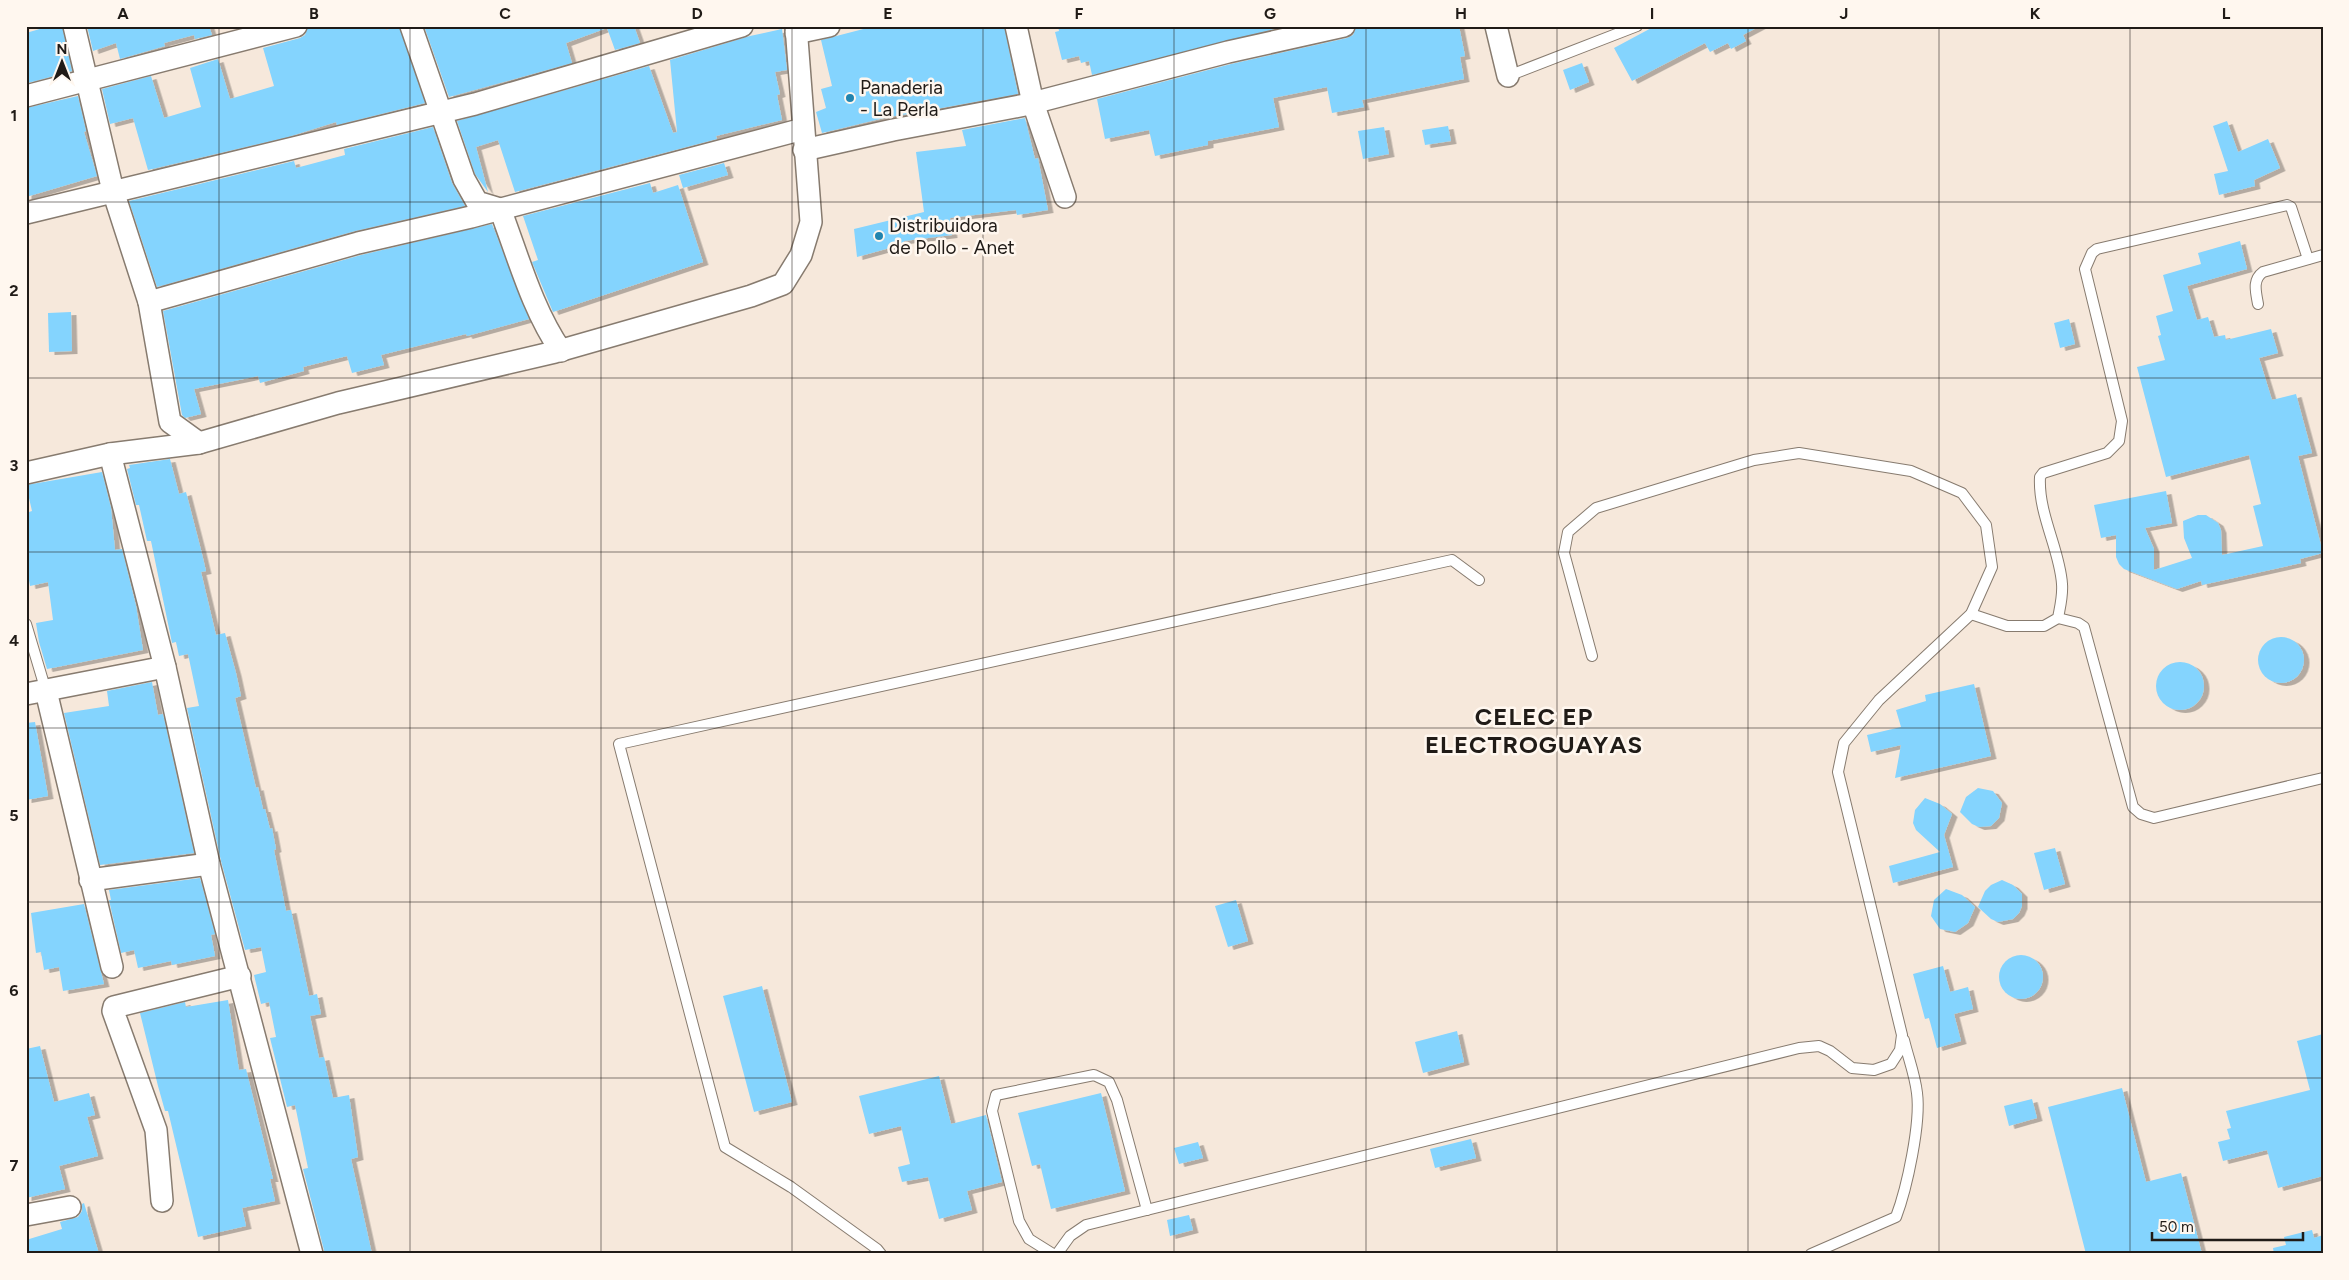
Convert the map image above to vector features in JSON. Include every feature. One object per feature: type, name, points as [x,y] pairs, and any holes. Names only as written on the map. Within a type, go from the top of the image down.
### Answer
[{"type":"street","points":[[74,26],[114,192],[149,302],[170,422],[199,443]]},
{"type":"street","points":[[26,96],[86,82],[296,26]]},
{"type":"street","points":[[410,26],[464,179],[477,202],[500,209]]},
{"type":"street","points":[[26,213],[475,104],[742,26]]},
{"type":"street","points":[[26,474],[110,454],[199,443],[338,403],[561,351],[751,296],[783,284],[802,254],[811,222],[796,30],[829,26]]},
{"type":"street","points":[[1016,26],[1033,103],[1065,197]]},
{"type":"street","points":[[149,302],[358,243],[500,209],[804,140],[893,130],[1033,103],[1228,52],[1344,26]]},
{"type":"street","points":[[1496,26],[1508,76]]},
{"type":"street","points":[[500,209],[536,304],[550,334],[561,351]]},
{"type":"street","points":[[110,454],[165,667],[209,864],[312,1254]]},
{"type":"street","points":[[112,967],[90,880],[36,692],[165,667]]},
{"type":"street","points":[[90,880],[209,864]]},
{"type":"street","points":[[162,1201],[156,1130],[113,1012],[114,1008],[240,976]]},
{"type":"street","points":[[26,1216],[70,1207]]},
{"type":"lane","points":[[1508,76],[1637,26]]},
{"type":"lane","points":[[2058,618],[2062,597],[2062,582],[2044,516],[2040,477],[2043,473],[2107,453],[2119,441],[2122,431],[2122,421],[2085,269],[2092,253],[2098,249],[2287,205],[2291,207],[2308,259]]},
{"type":"lane","points":[[2258,304],[2255,282],[2257,276],[2263,272],[2323,255]]},
{"type":"lane","points":[[1592,656],[1564,553],[1568,532],[1596,508],[1754,460],[1799,453],[1911,471],[1962,493],[1986,525],[1992,568],[1971,614],[1879,700],[1844,743],[1838,772],[1917,1092],[1918,1116],[1903,1200],[1896,1217],[1811,1254]]},
{"type":"lane","points":[[881,1254],[877,1249],[791,1187],[724,1147],[619,744],[1452,560],[1479,580]]},
{"type":"lane","points":[[1971,614],[2007,626],[2044,626],[2058,618],[2078,623],[2084,628],[2133,807],[2141,814],[2154,818],[2323,778]]},
{"type":"lane","points":[[26,624],[36,692]]},
{"type":"lane","points":[[1147,1210],[1117,1100],[1109,1082],[1094,1075],[996,1095],[992,1111],[1020,1221],[1028,1239],[1055,1254],[1070,1236],[1086,1225],[1147,1210],[1798,1048],[1819,1046],[1830,1051],[1852,1068],[1874,1070],[1891,1064],[1900,1050],[1902,1035]]},
{"type":"building","points":[[50,26],[62,26],[72,71],[28,83],[26,33]]},
{"type":"building","points":[[87,26],[209,26],[212,35],[195,39],[194,35],[164,43],[165,46],[120,59],[116,43],[93,51]]},
{"type":"building","points":[[308,26],[385,26],[386,30],[399,26],[425,103],[337,125],[336,122],[288,137],[148,170],[133,118],[110,124],[102,89],[151,76],[164,118],[201,107],[190,68],[218,59],[230,99],[274,86],[263,48],[300,38],[305,35]]},
{"type":"building","points":[[424,26],[634,26],[640,43],[615,50],[607,28],[566,43],[572,63],[449,97]]},
{"type":"building","points":[[875,26],[1004,26],[1018,94],[925,111],[907,112],[908,114],[822,133],[816,112],[826,108],[821,89],[832,86],[821,40]]},
{"type":"building","points":[[1058,26],[1286,26],[1092,75],[1089,61],[1081,63],[1079,56],[1062,60],[1055,32],[1059,31]]},
{"type":"building","points":[[1459,26],[1465,56],[1460,57],[1464,79],[1362,100],[1364,107],[1332,113],[1327,87],[1273,98],[1279,127],[1208,141],[1208,145],[1155,156],[1149,130],[1105,139],[1097,99],[1231,64],[1347,38],[1353,35],[1356,27]]},
{"type":"building","points":[[1655,26],[1760,26],[1743,35],[1746,41],[1731,49],[1728,43],[1710,52],[1705,43],[1632,81],[1614,48]]},
{"type":"building","points":[[782,29],[787,70],[775,72],[780,94],[777,95],[782,120],[716,136],[717,139],[515,192],[498,140],[476,147],[488,192],[475,174],[457,121],[649,66],[673,133],[677,132],[670,60],[750,36]]},
{"type":"building","points":[[1582,63],[1589,82],[1570,90],[1563,70]]},
{"type":"building","points":[[78,96],[86,131],[84,132],[97,176],[26,197],[26,108]]},
{"type":"building","points":[[1025,118],[1035,159],[1038,158],[1048,210],[1017,215],[1016,210],[950,218],[952,235],[904,241],[904,244],[857,257],[854,229],[924,212],[916,152],[966,146],[962,130]]},
{"type":"building","points":[[2227,121],[2238,152],[2268,139],[2280,168],[2254,180],[2255,186],[2219,195],[2214,174],[2228,171],[2213,126]]},
{"type":"building","points":[[1448,126],[1451,141],[1425,145],[1422,130]]},
{"type":"building","points":[[433,127],[452,183],[465,206],[355,231],[157,287],[129,201],[294,161],[296,168],[345,155],[344,149]]},
{"type":"building","points":[[1384,127],[1389,154],[1363,159],[1358,131]]},
{"type":"building","points":[[724,163],[728,175],[683,188],[679,175]]},
{"type":"building","points":[[650,183],[653,193],[678,185],[703,262],[553,312],[532,262],[538,260],[523,216]]},
{"type":"building","points":[[492,224],[529,319],[467,336],[466,334],[381,355],[384,365],[352,373],[347,356],[303,367],[304,371],[260,383],[258,376],[194,389],[201,414],[185,418],[182,415],[163,311],[361,255]]},
{"type":"building","points":[[2240,241],[2247,269],[2187,286],[2197,320],[2208,317],[2214,337],[2225,335],[2226,340],[2271,329],[2278,353],[2259,358],[2272,400],[2296,394],[2312,453],[2298,456],[2323,553],[2300,559],[2301,563],[2202,585],[2201,581],[2177,589],[2124,569],[2119,564],[2116,557],[2116,535],[2101,538],[2094,505],[2166,491],[2172,523],[2145,528],[2154,549],[2154,570],[2192,558],[2184,538],[2183,521],[2198,515],[2206,515],[2218,523],[2221,530],[2222,555],[2263,546],[2253,506],[2261,504],[2249,455],[2166,477],[2137,367],[2165,360],[2158,336],[2161,335],[2156,316],[2173,311],[2163,275],[2201,264],[2198,253]]},
{"type":"building","points":[[71,312],[72,351],[49,352],[48,313]]},
{"type":"building","points":[[2069,319],[2075,344],[2060,348],[2054,323]]},
{"type":"building","points":[[170,459],[179,494],[186,492],[206,571],[201,572],[216,635],[225,633],[236,673],[241,696],[235,698],[256,788],[258,787],[270,829],[272,828],[276,849],[274,850],[286,911],[291,910],[309,996],[317,994],[321,1014],[310,1016],[319,1058],[324,1057],[333,1098],[349,1095],[358,1157],[351,1159],[372,1254],[325,1254],[303,1169],[308,1168],[295,1105],[287,1107],[270,1038],[276,1037],[269,1002],[261,1004],[254,975],[266,972],[261,947],[245,950],[221,861],[187,708],[199,706],[188,654],[179,656],[176,642],[172,643],[151,541],[147,541],[139,505],[136,505],[127,469],[130,468],[129,465]]},
{"type":"building","points":[[102,472],[111,508],[115,550],[122,549],[136,606],[143,650],[47,669],[39,642],[36,623],[53,620],[48,582],[30,586],[26,564],[26,513],[32,511],[26,485]]},
{"type":"building","points":[[2276,637],[2286,637],[2300,647],[2304,660],[2300,673],[2294,679],[2286,683],[2276,683],[2262,673],[2258,665],[2258,655],[2268,641]]},
{"type":"building","points":[[2180,662],[2189,664],[2197,669],[2202,677],[2204,686],[2202,695],[2197,703],[2189,708],[2180,710],[2171,708],[2163,703],[2158,695],[2156,686],[2158,677],[2163,669],[2171,664]]},
{"type":"building","points":[[152,682],[158,715],[163,714],[194,853],[100,865],[64,713],[109,706],[107,691]]},
{"type":"building","points":[[1974,684],[1991,756],[1895,778],[1901,745],[1871,752],[1867,735],[1901,727],[1896,710],[1926,701],[1925,695]]},
{"type":"building","points":[[35,722],[48,796],[26,800],[26,723]]},
{"type":"building","points":[[1978,788],[1993,791],[2002,803],[1999,818],[1991,826],[1979,827],[1972,824],[1960,812],[1966,797]]},
{"type":"building","points":[[1925,798],[1940,804],[1952,814],[1944,835],[1953,867],[1893,883],[1889,866],[1940,852],[1916,830],[1913,823],[1915,810]]},
{"type":"building","points":[[2055,848],[2065,884],[2044,890],[2034,853]]},
{"type":"building","points":[[200,878],[215,934],[211,935],[215,956],[172,965],[171,961],[138,968],[134,950],[121,953],[109,900],[111,900],[109,890]]},
{"type":"building","points":[[2002,880],[2013,885],[2022,894],[2022,906],[2019,913],[2013,919],[1998,922],[1991,919],[1978,907],[1985,891],[1991,885]]},
{"type":"building","points":[[1946,889],[1962,895],[1975,907],[1968,923],[1955,932],[1940,929],[1931,916],[1934,900]]},
{"type":"building","points":[[1236,900],[1248,941],[1228,947],[1215,906]]},
{"type":"building","points":[[84,904],[104,984],[63,991],[59,967],[44,970],[41,952],[36,953],[31,913]]},
{"type":"building","points":[[2021,955],[2033,959],[2039,965],[2043,977],[2039,989],[2033,995],[2021,999],[2009,995],[2003,989],[1999,977],[2003,965],[2009,959]]},
{"type":"building","points":[[1943,966],[1950,992],[1968,987],[1973,1009],[1954,1014],[1961,1041],[1937,1048],[1929,1018],[1925,1019],[1913,974]]},
{"type":"building","points":[[762,986],[792,1102],[754,1112],[723,996]]},
{"type":"building","points":[[228,1000],[239,1070],[246,1069],[273,1179],[270,1179],[275,1201],[242,1208],[246,1226],[198,1237],[168,1111],[165,1111],[140,1013],[185,1002],[186,1007]]},
{"type":"building","points":[[1457,1031],[1464,1062],[1423,1073],[1415,1042]]},
{"type":"building","points":[[2323,1034],[2323,1176],[2278,1188],[2267,1150],[2223,1161],[2218,1142],[2230,1139],[2227,1129],[2231,1128],[2226,1111],[2310,1090],[2297,1041]]},
{"type":"building","points":[[40,1046],[54,1102],[89,1093],[95,1115],[87,1117],[98,1156],[59,1166],[65,1189],[26,1198],[26,1049]]},
{"type":"building","points":[[939,1076],[951,1124],[986,1115],[1002,1182],[967,1191],[972,1210],[939,1219],[928,1177],[902,1182],[898,1167],[910,1164],[901,1126],[869,1134],[859,1096]]},
{"type":"building","points":[[2122,1088],[2146,1182],[2181,1173],[2202,1254],[2086,1254],[2048,1107]]},
{"type":"building","points":[[1101,1093],[1125,1191],[1051,1209],[1040,1164],[1032,1166],[1018,1113]]},
{"type":"building","points":[[2032,1099],[2037,1118],[2009,1126],[2004,1106]]},
{"type":"building","points":[[1471,1139],[1476,1158],[1435,1168],[1430,1149]]},
{"type":"building","points":[[1198,1142],[1203,1158],[1179,1164],[1174,1148]]},
{"type":"building","points":[[84,1203],[99,1254],[26,1254],[26,1240],[62,1229],[60,1222],[78,1217]]},
{"type":"building","points":[[1189,1215],[1193,1230],[1170,1236],[1167,1220]]},
{"type":"building","points":[[2312,1230],[2314,1238],[2323,1235],[2323,1251],[2318,1254],[2274,1254],[2273,1248],[2286,1245],[2284,1237]]},
{"type":"place","name":"Panaderia - La Perla","points":[[850,98]]},
{"type":"place","name":"Distribuidora de Pollo - Anet","points":[[879,236]]},
{"type":"district","name":"CELEC EP ELECTROGUAYAS","points":[[1534,730]]}]
